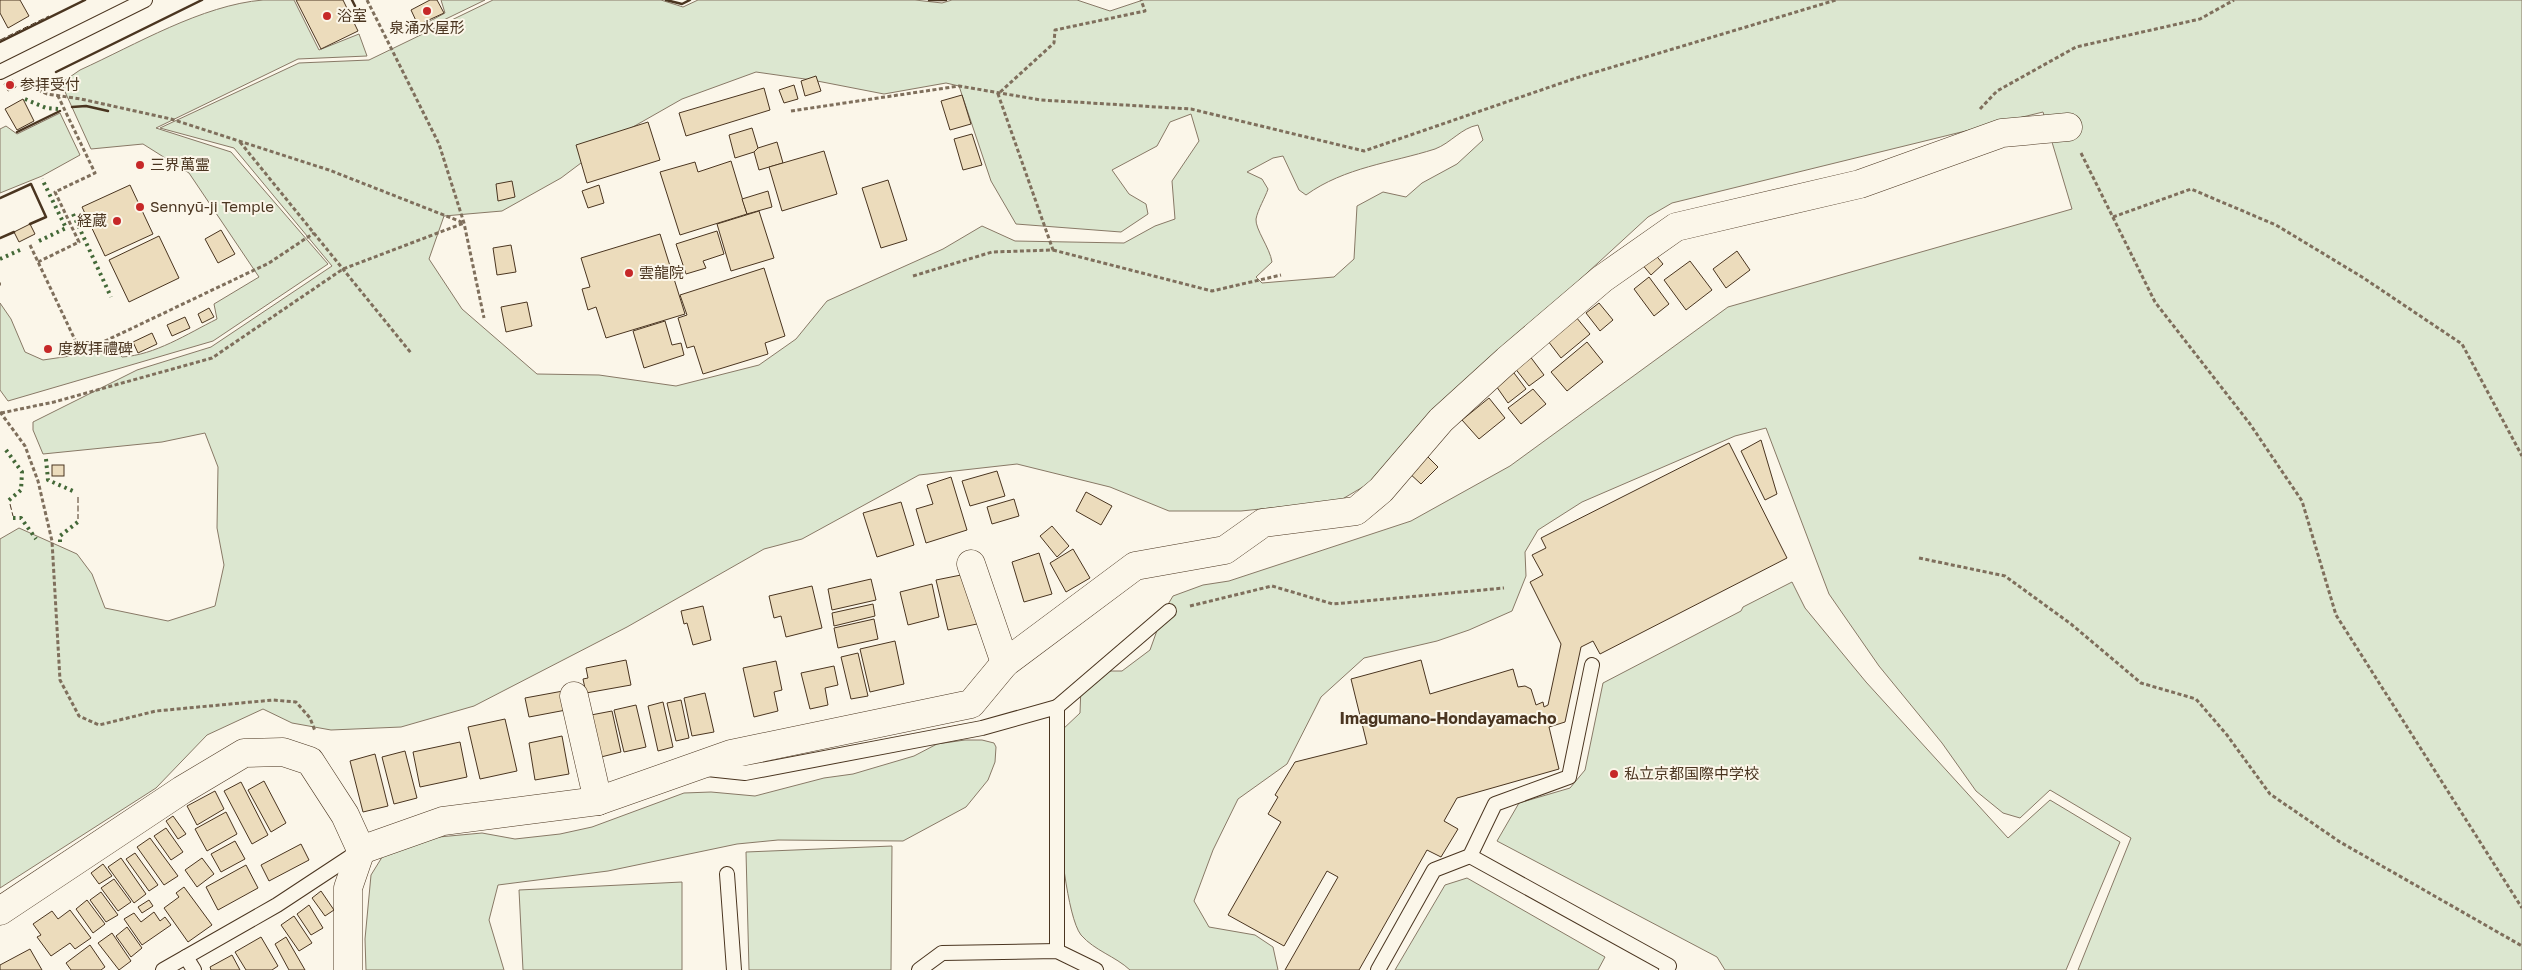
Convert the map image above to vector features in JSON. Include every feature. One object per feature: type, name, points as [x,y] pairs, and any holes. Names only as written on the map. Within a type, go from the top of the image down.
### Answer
[{"type":"street","points":[[361,850],[443,821],[598,801],[696,768],[731,754],[971,704],[1004,663],[1135,566],[1225,550],[1263,522],[1356,511],[1381,490],[1441,420],[1507,360],[1602,279],[1676,227],[1860,184],[2002,133],[2068,128]]},
{"type":"street","points":[[970,564],[1004,663]]},
{"type":"street","points":[[574,696],[598,801]]},
{"type":"street","points":[[0,911],[182,790],[244,753],[283,752],[310,761],[345,814],[361,850],[348,888],[348,970]]},
{"type":"lane","points":[[6,68],[145,0]]},
{"type":"lane","points":[[696,768],[745,773],[982,728],[1057,706],[1169,611]]},
{"type":"lane","points":[[1378,970],[1434,870],[1470,856],[1495,804],[1569,776],[1592,665]]},
{"type":"lane","points":[[1057,706],[1057,951],[1070,964],[1096,970]]},
{"type":"lane","points":[[163,970],[278,905],[361,850]]},
{"type":"lane","points":[[1470,856],[1669,966],[1666,970]]},
{"type":"lane","points":[[727,874],[734,970]]},
{"type":"lane","points":[[919,970],[942,952],[1057,951]]},
{"type":"lane","points":[[186,957],[194,970]]},
{"type":"path","points":[[367,0],[439,144],[464,223],[484,318]]},
{"type":"path","points":[[998,94],[1054,43],[1055,30],[1145,11],[1141,0]]},
{"type":"path","points":[[790,111],[959,86],[1041,100],[1191,109],[1364,151],[1576,78],[1836,0]]},
{"type":"path","points":[[1978,111],[1997,91],[2076,47],[2200,19],[2234,0]]},
{"type":"path","points":[[6,68],[30,87],[58,96],[171,119],[329,170],[464,223]]},
{"type":"path","points":[[998,94],[1053,250]]},
{"type":"path","points":[[38,262],[79,242],[55,192],[95,173],[58,96]]},
{"type":"path","points":[[2068,128],[2155,302],[2250,424],[2302,501],[2336,615],[2522,908]]},
{"type":"path","points":[[239,141],[411,353]]},
{"type":"path","points":[[2113,217],[2191,189],[2276,225],[2362,277],[2462,344],[2522,456]]},
{"type":"path","points":[[317,734],[310,718],[296,702],[273,700],[156,710],[99,725],[79,716],[60,680],[52,541],[38,481],[25,446],[0,412],[54,402],[212,358],[343,269],[464,223]]},
{"type":"path","points":[[30,245],[76,342],[101,342],[269,263],[314,233]]},
{"type":"path","points":[[912,276],[992,252],[1053,250],[1212,291],[1281,275]]},
{"type":"path","points":[[1919,558],[2006,576],[2071,624],[2141,683],[2196,699],[2227,735],[2270,794],[2340,842],[2522,946]]},
{"type":"path","points":[[1169,611],[1272,586],[1333,604],[1504,588]]},
{"type":"green space","points":[[263,0],[294,0],[319,50],[359,34],[367,56],[298,59],[156,128],[231,152],[328,264],[213,341],[8,401],[0,390],[0,303],[11,319],[25,352],[43,360],[77,355],[111,344],[122,357],[159,348],[217,319],[214,304],[259,277],[189,173],[143,144],[91,149],[61,83],[80,70],[193,18],[240,3]]},
{"type":"green space","points":[[441,0],[485,0],[421,31],[419,27],[445,13]]},
{"type":"green space","points":[[493,0],[661,0],[683,7],[698,0],[915,0],[942,3],[952,0],[1077,0],[1110,11],[1143,0],[2522,0],[2522,970],[2078,970],[2131,838],[2050,790],[2020,818],[2003,813],[1976,791],[1942,743],[1879,666],[1829,594],[1766,428],[1735,436],[1582,502],[1538,530],[1525,552],[1526,576],[1512,611],[1469,630],[1437,641],[1364,658],[1321,697],[1287,764],[1238,799],[1213,850],[1194,901],[1209,927],[1255,935],[1273,947],[1278,970],[1130,970],[1092,945],[1081,935],[1076,925],[1068,893],[1060,836],[1058,779],[1061,731],[1080,713],[1081,685],[1100,671],[1122,671],[1150,650],[1164,611],[1173,596],[1203,585],[1229,581],[1411,521],[1510,466],[1728,307],[2072,209],[2043,112],[1672,203],[1648,217],[1452,397],[1373,481],[1339,501],[1241,511],[1169,511],[1110,487],[1017,464],[919,475],[802,539],[764,549],[627,627],[474,706],[401,727],[331,730],[292,723],[263,709],[207,735],[156,788],[0,888],[0,539],[19,528],[77,554],[92,574],[105,608],[168,621],[215,606],[224,565],[217,528],[218,467],[205,433],[162,442],[43,454],[33,430],[33,422],[137,370],[211,347],[332,266],[234,148],[160,128],[299,63],[369,60]],"holes":[[[756,72],[812,80],[884,94],[946,83],[959,86],[991,181],[1016,224],[1121,232],[1148,214],[1146,204],[1129,194],[1112,170],[1157,146],[1170,122],[1191,114],[1199,141],[1172,181],[1175,219],[1155,226],[1124,243],[1015,241],[982,226],[943,249],[827,301],[796,339],[759,365],[676,386],[599,375],[537,374],[462,309],[429,259],[444,216],[502,211],[561,178],[617,136],[682,99]],[[1478,125],[1483,140],[1457,164],[1422,183],[1406,197],[1383,192],[1357,206],[1354,259],[1334,277],[1262,283],[1256,277],[1272,262],[1256,223],[1258,211],[1268,189],[1262,179],[1247,172],[1273,158],[1283,156],[1299,190],[1306,195],[1336,178],[1352,172],[1435,149],[1466,129]]]},
{"type":"green space","points":[[60,113],[80,155],[42,176],[0,193],[0,129],[6,126],[17,134]]},
{"type":"green space","points":[[1792,582],[1805,608],[1866,682],[2008,838],[2050,800],[2120,842],[2066,970],[1725,970],[1717,957],[1497,841],[1519,803],[1570,788],[1585,770],[1603,683],[1741,611],[1743,607]]},
{"type":"green space","points":[[965,740],[982,740],[994,743],[996,747],[995,762],[988,780],[966,807],[903,841],[778,840],[737,844],[608,871],[498,885],[489,920],[504,970],[366,970],[365,939],[371,875],[384,854],[428,838],[482,833],[515,839],[560,834],[592,827],[684,793],[711,792],[755,796],[824,778],[853,774],[914,756],[937,744]]},
{"type":"green space","points":[[892,846],[891,970],[749,970],[746,852]]},
{"type":"green space","points":[[1467,878],[1605,957],[1598,970],[1395,970],[1445,885]]},
{"type":"green space","points":[[682,882],[682,970],[523,970],[519,890]]},
{"type":"building","points":[[0,0],[20,0],[29,16],[8,28],[0,13]]},
{"type":"building","name":"浴室","points":[[296,0],[343,0],[358,31],[321,49]]},
{"type":"building","name":"泉涌水屋形","points":[[430,0],[437,0],[444,13],[418,25],[411,10]]},
{"type":"building","points":[[816,76],[821,91],[805,96],[801,81]]},
{"type":"building","name":"参拝受付","points":[[13,80],[16,87],[8,91],[4,84]]},
{"type":"building","points":[[794,85],[798,99],[784,103],[779,90]]},
{"type":"building","points":[[764,88],[770,110],[686,136],[679,113]]},
{"type":"building","points":[[962,95],[971,124],[950,130],[941,101]]},
{"type":"building","points":[[23,99],[34,121],[17,130],[5,109]]},
{"type":"building","points":[[648,122],[660,160],[587,183],[576,145]]},
{"type":"building","points":[[752,128],[758,148],[754,152],[735,158],[729,135]]},
{"type":"building","points":[[972,134],[982,165],[963,170],[954,139]]},
{"type":"building","points":[[777,142],[783,163],[759,170],[754,152],[758,148]]},
{"type":"building","points":[[824,151],[837,194],[782,211],[769,167]]},
{"type":"building","points":[[731,161],[747,214],[680,235],[660,172],[695,162],[698,172]]},
{"type":"building","points":[[888,180],[907,240],[881,248],[862,188]]},
{"type":"building","points":[[512,181],[515,197],[498,201],[496,184]]},
{"type":"building","name":"経蔵","points":[[130,185],[153,234],[105,256],[82,207]]},
{"type":"building","points":[[599,185],[604,203],[588,208],[582,191]]},
{"type":"building","points":[[768,191],[772,207],[747,214],[742,199]]},
{"type":"building","points":[[759,211],[774,258],[731,271],[717,224]]},
{"type":"building","points":[[30,224],[35,234],[19,242],[14,232]]},
{"type":"building","points":[[221,230],[235,254],[218,263],[205,239]]},
{"type":"building","points":[[717,231],[724,254],[703,261],[706,268],[686,274],[676,244]]},
{"type":"building","name":"雲龍院","points":[[660,234],[685,314],[606,338],[596,307],[588,310],[582,289],[590,287],[581,258]]},
{"type":"building","points":[[159,236],[179,278],[129,302],[109,260]]},
{"type":"building","points":[[511,245],[516,272],[497,275],[493,248]]},
{"type":"building","points":[[1737,251],[1750,270],[1726,288],[1713,269]]},
{"type":"building","points":[[1654,253],[1663,264],[1651,275],[1641,263]]},
{"type":"building","points":[[1690,261],[1712,290],[1686,310],[1664,280]]},
{"type":"building","points":[[764,268],[785,336],[765,343],[768,354],[703,374],[694,346],[687,348],[678,318],[687,315],[680,295]]},
{"type":"building","points":[[1649,277],[1669,304],[1654,316],[1634,289]]},
{"type":"building","points":[[527,302],[532,326],[506,332],[501,307]]},
{"type":"building","points":[[1599,303],[1613,320],[1600,331],[1586,313]]},
{"type":"building","points":[[209,308],[214,317],[202,323],[198,314]]},
{"type":"building","points":[[185,317],[190,328],[172,336],[167,325]]},
{"type":"building","points":[[1576,317],[1590,334],[1561,358],[1548,341]]},
{"type":"building","points":[[665,321],[672,345],[681,343],[684,355],[644,368],[633,331]]},
{"type":"building","points":[[152,333],[157,344],[138,353],[133,342]]},
{"type":"building","points":[[1587,342],[1603,362],[1567,391],[1551,372]]},
{"type":"building","points":[[1529,355],[1544,375],[1529,386],[1514,367]]},
{"type":"building","points":[[1511,369],[1526,389],[1508,403],[1494,383]]},
{"type":"building","points":[[1533,389],[1546,404],[1521,424],[1508,408]]},
{"type":"building","points":[[1489,398],[1505,418],[1479,439],[1462,420]]},
{"type":"building","points":[[1761,440],[1777,494],[1765,500],[1741,451]]},
{"type":"building","points":[[1729,443],[1787,558],[1600,654],[1593,641],[1581,647],[1565,722],[1549,727],[1559,769],[1457,798],[1444,821],[1458,829],[1441,857],[1427,850],[1359,970],[1285,970],[1338,877],[1327,871],[1284,946],[1228,915],[1281,822],[1268,814],[1278,797],[1275,795],[1295,762],[1367,744],[1351,679],[1421,660],[1430,694],[1513,669],[1518,687],[1525,686],[1531,689],[1536,705],[1543,702],[1544,707],[1548,705],[1561,644],[1530,582],[1543,575],[1532,555],[1546,548],[1541,538]]},
{"type":"building","points":[[1424,453],[1438,467],[1421,484],[1407,471]]},
{"type":"building","points":[[52,465],[64,465],[64,476],[52,476]]},
{"type":"building","points":[[997,471],[1005,496],[970,506],[962,481]]},
{"type":"building","points":[[951,477],[967,530],[926,543],[916,509],[933,504],[927,485]]},
{"type":"building","points":[[1086,492],[1112,506],[1101,525],[1076,511]]},
{"type":"building","points":[[1014,499],[1019,516],[992,524],[987,507]]},
{"type":"building","points":[[901,502],[914,545],[877,557],[863,513]]},
{"type":"building","points":[[1052,526],[1069,546],[1057,557],[1040,536]]},
{"type":"building","points":[[1073,549],[1090,578],[1066,592],[1050,563]]},
{"type":"building","points":[[1039,553],[1052,594],[1024,602],[1012,562]]},
{"type":"building","points":[[966,574],[977,624],[948,630],[936,580]]},
{"type":"building","points":[[871,579],[876,600],[832,610],[828,589]]},
{"type":"building","points":[[932,584],[939,617],[908,625],[900,592]]},
{"type":"building","points":[[812,586],[822,628],[786,637],[781,616],[774,618],[769,596]]},
{"type":"building","points":[[873,604],[875,616],[834,626],[832,613]]},
{"type":"building","points":[[703,606],[711,640],[693,645],[687,623],[684,624],[681,611]]},
{"type":"building","points":[[874,619],[878,639],[838,648],[834,628]]},
{"type":"building","points":[[895,641],[904,684],[870,692],[860,649]]},
{"type":"building","points":[[858,653],[868,696],[851,699],[841,657]]},
{"type":"building","points":[[626,660],[631,685],[586,693],[583,679],[588,678],[586,668]]},
{"type":"building","points":[[776,661],[782,690],[774,692],[778,711],[754,717],[743,668]]},
{"type":"building","points":[[834,666],[838,685],[825,688],[828,705],[810,709],[801,673]]},
{"type":"building","points":[[563,691],[566,710],[529,717],[525,698]]},
{"type":"building","points":[[705,693],[714,732],[692,736],[684,698]]},
{"type":"building","points":[[681,700],[689,738],[676,741],[667,703]]},
{"type":"building","points":[[663,702],[673,747],[658,751],[648,706]]},
{"type":"building","points":[[636,705],[646,747],[624,752],[614,710]]},
{"type":"building","points":[[612,711],[621,752],[601,757],[591,715]]},
{"type":"building","points":[[505,719],[517,771],[480,779],[468,727]]},
{"type":"building","points":[[562,736],[569,774],[535,780],[529,743]]},
{"type":"building","points":[[460,742],[467,777],[420,787],[413,752]]},
{"type":"building","points":[[405,751],[417,798],[394,804],[382,757]]},
{"type":"building","points":[[375,754],[388,806],[363,812],[350,761]]},
{"type":"building","points":[[264,781],[286,823],[271,832],[248,790]]},
{"type":"building","points":[[241,782],[268,835],[252,844],[224,791]]},
{"type":"building","points":[[215,791],[224,809],[197,825],[187,806]]},
{"type":"building","points":[[226,812],[237,834],[207,851],[195,829]]},
{"type":"building","points":[[173,816],[186,834],[178,839],[166,821]]},
{"type":"building","points":[[166,828],[183,852],[171,860],[154,836]]},
{"type":"building","points":[[150,838],[178,876],[164,885],[137,847]]},
{"type":"building","points":[[235,841],[245,859],[221,872],[211,854]]},
{"type":"building","points":[[301,844],[309,860],[269,881],[261,865]]},
{"type":"building","points":[[135,853],[158,885],[149,891],[126,859]]},
{"type":"building","points":[[121,858],[146,894],[134,903],[108,867]]},
{"type":"building","points":[[202,858],[214,874],[197,887],[185,870]]},
{"type":"building","points":[[103,864],[112,876],[99,884],[91,873]]},
{"type":"building","points":[[246,865],[258,888],[218,910],[206,887]]},
{"type":"building","points":[[114,879],[131,902],[118,911],[101,888]]},
{"type":"building","points":[[184,887],[212,925],[188,942],[164,908],[179,897],[176,893]]},
{"type":"building","points":[[321,891],[334,910],[325,916],[312,898]]},
{"type":"building","points":[[101,892],[118,915],[106,922],[90,900]]},
{"type":"building","points":[[87,900],[105,924],[93,933],[76,909]]},
{"type":"building","points":[[149,900],[153,906],[142,913],[138,907]]},
{"type":"building","points":[[309,905],[323,928],[311,935],[297,914]]},
{"type":"building","points":[[70,910],[91,938],[75,949],[70,943],[51,956],[37,937],[41,935],[33,924],[52,911],[58,919]]},
{"type":"building","points":[[154,912],[160,921],[165,917],[171,925],[142,945],[124,919],[134,913],[141,922]]},
{"type":"building","points":[[294,916],[312,943],[299,951],[281,925]]},
{"type":"building","points":[[127,927],[142,948],[131,957],[116,936]]},
{"type":"building","points":[[112,933],[131,961],[119,970],[98,943]]},
{"type":"building","points":[[261,937],[278,966],[272,970],[246,970],[235,952]]},
{"type":"building","points":[[286,937],[305,970],[289,970],[275,944]]},
{"type":"building","points":[[90,945],[105,967],[101,970],[71,970],[66,963]]},
{"type":"building","points":[[30,949],[42,970],[0,970],[0,965]]},
{"type":"building","points":[[232,955],[240,970],[211,970],[210,967]]},
{"type":"hedge","points":[[25,99],[46,108],[58,109]]},
{"type":"hedge","points":[[39,241],[66,228],[42,179]]},
{"type":"hedge","points":[[73,214],[111,297]]},
{"type":"hedge","points":[[0,259],[20,250]]},
{"type":"hedge","points":[[6,450],[22,472],[21,490],[8,501]]},
{"type":"hedge","points":[[46,459],[48,480],[75,492]]},
{"type":"hedge","points":[[13,518],[21,518],[36,539]]},
{"type":"hedge","points":[[60,542],[60,536],[79,521]]},
{"type":"fence","points":[[0,40],[49,16]]},
{"type":"fence","points":[[78,497],[78,519]]},
{"type":"fence","points":[[10,504],[13,516]]},
{"type":"wall","points":[[0,42],[85,0]]},
{"type":"wall","points":[[56,72],[202,0]]},
{"type":"wall","points":[[352,0],[355,6]]},
{"type":"wall","points":[[666,0],[682,4],[690,0]]},
{"type":"wall","points":[[929,0],[946,0]]},
{"type":"wall","points":[[72,107],[86,106],[108,111]]},
{"type":"wall","points":[[17,132],[60,111]]},
{"type":"wall","points":[[0,198],[31,184],[46,217],[30,224]]},
{"type":"wall","points":[[0,238],[14,232]]},
{"type":"place","name":"泉涌水屋形","points":[[427,11]]},
{"type":"place","name":"浴室","points":[[327,16]]},
{"type":"place","name":"参拝受付","points":[[10,85]]},
{"type":"place","name":"三界萬霊","points":[[140,165]]},
{"type":"place","name":"Sennyū-ji Temple","points":[[140,207]]},
{"type":"place","name":"経蔵","points":[[117,221]]},
{"type":"place","name":"雲龍院","points":[[629,273]]},
{"type":"place","name":"度数拝禮碑","points":[[48,349]]},
{"type":"place","name":"私立京都国際中学校","points":[[1614,774]]},
{"type":"district","name":"Imagumano-Hondayamacho","points":[[1448,718]]}]
